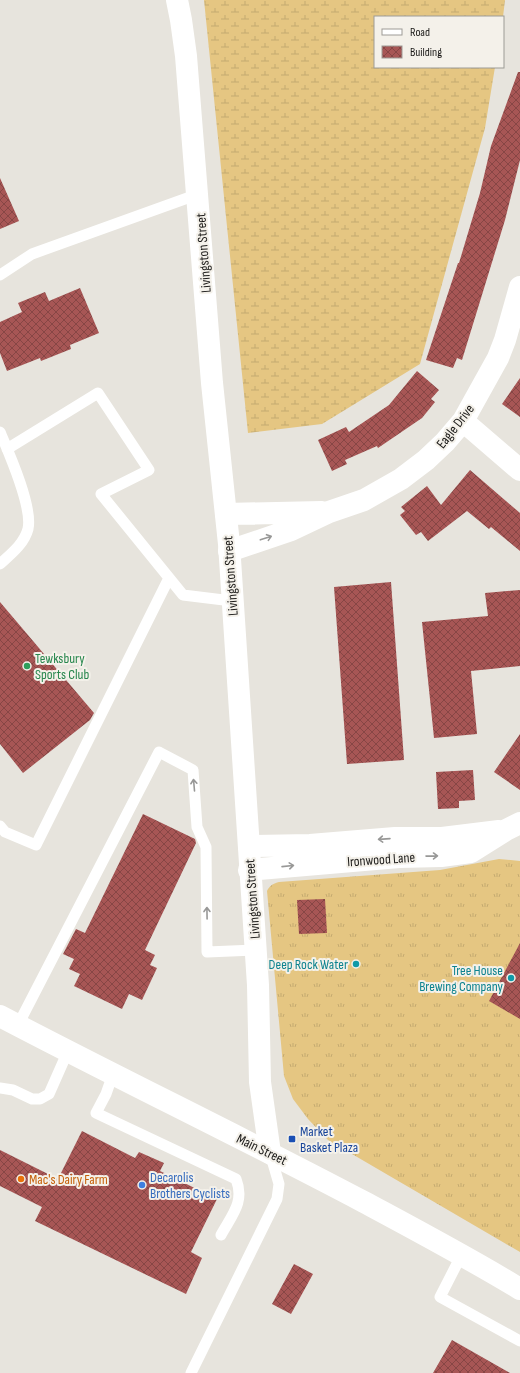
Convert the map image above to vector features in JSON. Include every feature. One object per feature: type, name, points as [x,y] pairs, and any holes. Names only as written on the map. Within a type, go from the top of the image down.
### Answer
[{"type":"street","name":"Livingston Street","points":[[177,0],[182,20],[186,56],[212,383],[229,550],[249,846],[249,870],[258,985],[260,1082],[270,1153]]},
{"type":"street","name":"Eagle Drive","points":[[229,550],[291,530],[329,512],[364,500],[401,479],[426,460],[445,442],[462,421],[498,358],[505,340],[520,287]]},
{"type":"street","points":[[462,421],[520,470]]},
{"type":"street","name":"Eagle Drive","points":[[226,514],[329,512]]},
{"type":"street","name":"Ironwood Lane","points":[[249,846],[310,845],[395,838],[442,838],[513,826]]},
{"type":"street","name":"Ironwood Lane","points":[[249,870],[399,857],[441,856],[471,852],[513,826]]},
{"type":"street","name":"Main Street","points":[[9,1020],[270,1153],[462,1254],[520,1289]]},
{"type":"lane","points":[[0,275],[32,254],[198,195]]},
{"type":"lane","points":[[8,449],[98,392],[150,470],[101,494],[183,596],[232,600]]},
{"type":"lane","points":[[0,432],[15,468],[29,518],[28,530],[18,548],[0,564]]},
{"type":"lane","points":[[0,826],[5,832],[36,845],[169,578]]},
{"type":"lane","points":[[9,1020],[125,817],[159,752],[193,770],[197,827],[206,847],[207,952],[255,950]]},
{"type":"lane","points":[[0,1088],[13,1090],[32,1099],[40,1099],[49,1094],[68,1051]]},
{"type":"lane","points":[[113,1074],[106,1094],[96,1113],[236,1179],[240,1189],[238,1206],[221,1234]]},
{"type":"lane","points":[[191,1373],[277,1199],[279,1184],[270,1153]]},
{"type":"lane","points":[[462,1254],[440,1297],[520,1341]]},
{"type":"green space","points":[[204,0],[505,0],[503,16],[374,16],[374,68],[495,68],[485,128],[420,364],[322,424],[248,433]]},
{"type":"green space","points":[[499,859],[520,861],[520,1252],[328,1140],[308,1119],[293,1099],[284,1076],[267,891],[272,885],[279,882],[440,870]]},
{"type":"building","points":[[518,72],[520,72],[520,160],[505,220],[462,360],[457,358],[453,368],[426,360],[459,263],[480,193],[491,146]]},
{"type":"building","points":[[0,178],[19,221],[0,229]]},
{"type":"building","points":[[80,288],[99,333],[70,345],[71,349],[41,361],[40,358],[7,371],[0,353],[0,322],[22,312],[18,303],[45,292],[49,301]]},
{"type":"building","points":[[417,371],[439,390],[431,399],[435,402],[422,418],[378,448],[377,446],[345,460],[347,464],[332,471],[318,440],[346,427],[349,432],[389,405]]},
{"type":"building","points":[[520,378],[520,417],[502,404]]},
{"type":"building","points":[[470,470],[520,513],[520,551],[491,527],[489,529],[467,511],[428,541],[421,532],[416,535],[400,515],[405,511],[401,507],[427,486],[441,505]]},
{"type":"building","points":[[391,582],[404,760],[347,764],[334,587]]},
{"type":"building","points":[[520,590],[520,666],[471,671],[477,734],[434,738],[422,622],[488,616],[485,593]]},
{"type":"building","name":"Tewksbury Sports Club","points":[[0,602],[94,713],[90,720],[23,773],[0,744]]},
{"type":"building","points":[[520,734],[520,790],[494,772]]},
{"type":"building","points":[[473,770],[475,800],[459,801],[459,808],[438,809],[436,772]]},
{"type":"building","points":[[143,814],[195,839],[196,843],[145,950],[155,955],[150,965],[157,968],[142,1000],[129,994],[122,1009],[74,986],[80,974],[69,969],[74,959],[63,954],[76,929],[85,933]]},
{"type":"building","points":[[325,899],[327,933],[299,934],[297,900]]},
{"type":"building","name":"Tree House Brewing Company","points":[[520,943],[520,1019],[489,1001]]},
{"type":"building","points":[[82,1131],[135,1158],[139,1152],[164,1163],[160,1171],[217,1199],[191,1252],[202,1258],[186,1294],[35,1221],[42,1207],[0,1186],[0,1150],[58,1179]]},
{"type":"building","points":[[294,1264],[313,1274],[291,1314],[272,1304]]},
{"type":"building","points":[[452,1340],[510,1373],[433,1373]]},
{"type":"place","name":"Tewksbury Sports Club","points":[[27,666]]},
{"type":"place","name":"Deep Rock Water","points":[[356,964]]},
{"type":"place","name":"Tree House Brewing Company","points":[[511,978]]},
{"type":"place","name":"Market Basket Plaza","points":[[292,1139]]},
{"type":"place","name":"Mac's Dairy Farm","points":[[21,1179]]},
{"type":"place","name":"Decarolis Brothers Cyclists","points":[[142,1185]]}]
